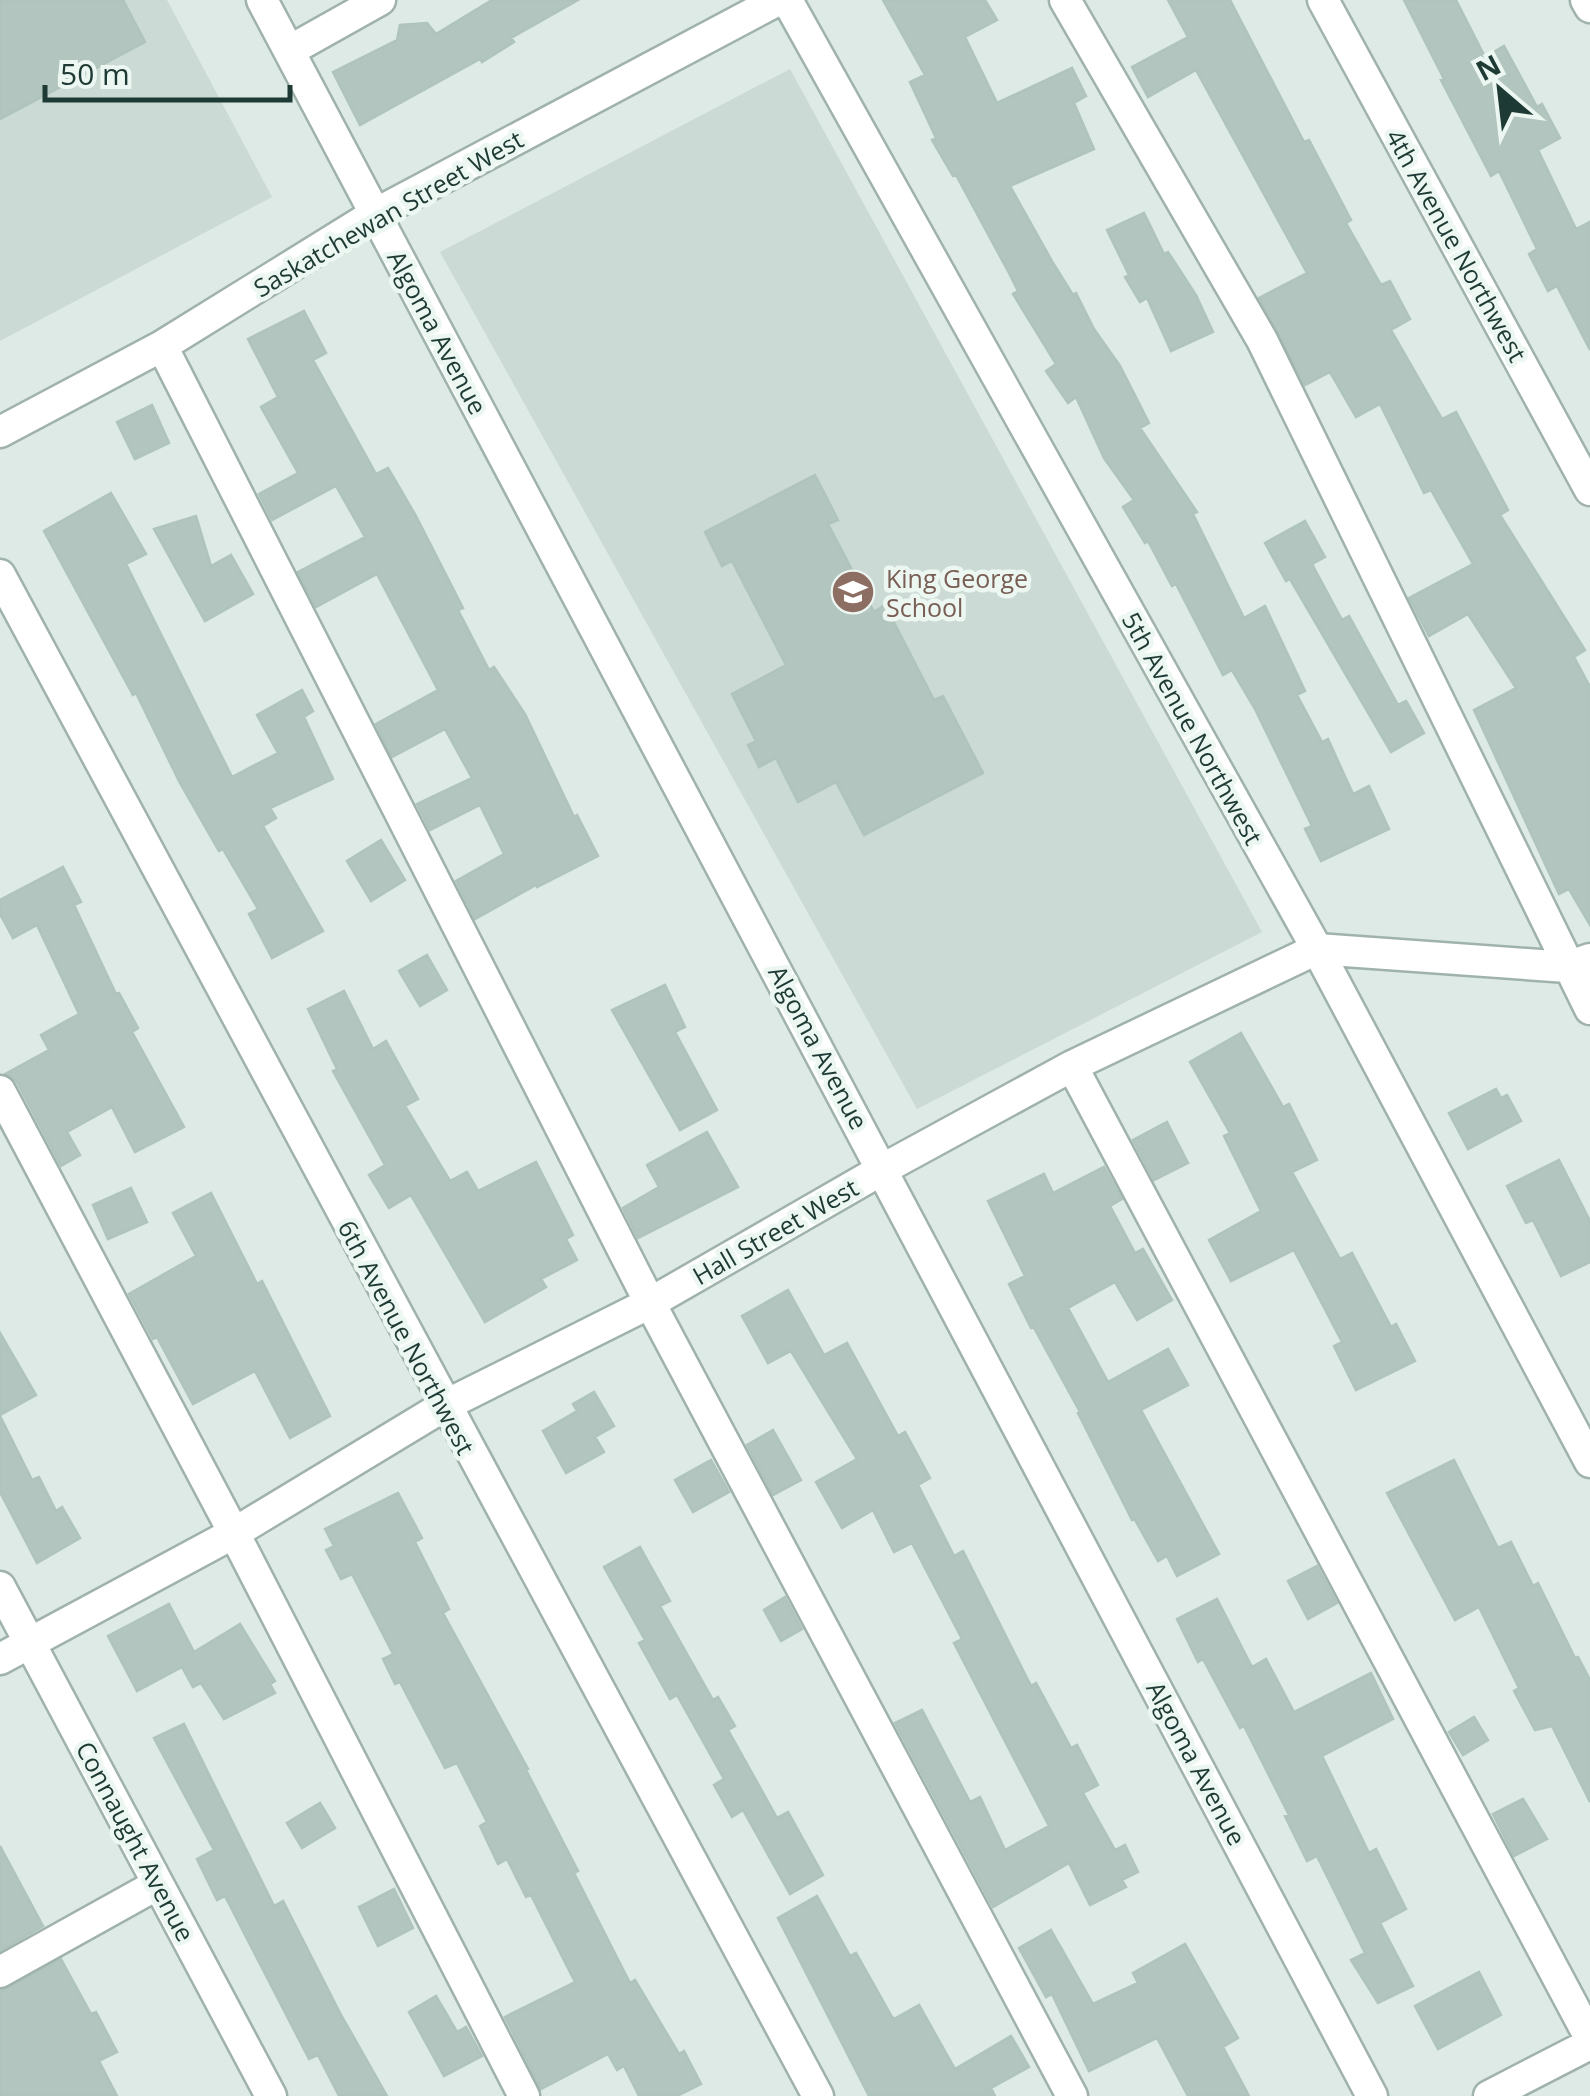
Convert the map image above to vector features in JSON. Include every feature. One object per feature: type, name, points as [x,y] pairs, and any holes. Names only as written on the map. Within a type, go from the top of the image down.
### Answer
[{"type":"street","name":"Algoma Avenue","points":[[262,0],[1372,2096]]},
{"type":"street","points":[[289,51],[380,0]]},
{"type":"street","name":"Saskatchewan Street West","points":[[0,432],[162,346],[376,214],[778,0]]},
{"type":"street","name":"5th Avenue Northwest","points":[[786,0],[1316,950],[1590,1462]]},
{"type":"street","points":[[1065,0],[1262,340],[1579,963],[1590,1009]]},
{"type":"street","name":"4th Avenue Northwest","points":[[1324,0],[1590,490]]},
{"type":"street","points":[[1586,0],[1590,7]]},
{"type":"street","points":[[162,346],[650,1302],[1072,2096]]},
{"type":"street","name":"6th Avenue Northwest","points":[[0,576],[818,2096]]},
{"type":"street","name":"Hall Street West","points":[[0,1659],[234,1534],[444,1406],[650,1302],[1072,1066],[1316,950],[1579,963]]},
{"type":"street","points":[[1072,1066],[1590,2041],[1489,2096]]},
{"type":"street","points":[[0,1091],[524,2096]]},
{"type":"street","name":"Connaught Avenue","points":[[0,1587],[270,2096]]},
{"type":"street","points":[[0,1972],[158,1884]]},
{"type":"shaded area","points":[[0,0],[167,0],[272,197],[0,341]]},
{"type":"shaded area","name":"King George School","points":[[790,69],[1262,932],[917,1109],[440,252]]},
{"type":"building","points":[[0,0],[123,0],[145,42],[0,119]]},
{"type":"building","points":[[492,0],[578,0],[511,38],[514,42],[482,62],[480,59],[360,125],[333,72],[397,40],[400,25],[427,23],[436,34]]},
{"type":"building","points":[[883,0],[985,0],[997,20],[965,37],[997,103],[1072,68],[1086,96],[1074,103],[1094,149],[1010,186],[1053,263],[1120,366],[1149,423],[1140,428],[1197,512],[1193,514],[1244,618],[1265,606],[1305,691],[1297,695],[1322,742],[1328,739],[1353,794],[1369,786],[1389,829],[1321,861],[1305,829],[1312,826],[1255,709],[1232,670],[1223,675],[1176,584],[1172,586],[1148,541],[1145,543],[1123,507],[1134,500],[1104,458],[1076,397],[1068,403],[1046,371],[1056,364],[1013,294],[1018,291],[956,175],[953,176],[932,140],[936,138],[910,82],[925,75]]},
{"type":"building","points":[[1168,0],[1230,0],[1304,142],[1309,140],[1351,220],[1346,223],[1381,285],[1390,281],[1410,319],[1391,330],[1442,419],[1456,412],[1508,510],[1500,515],[1585,650],[1574,657],[1590,687],[1590,925],[1569,889],[1559,894],[1474,710],[1516,688],[1468,614],[1429,636],[1409,598],[1473,564],[1431,490],[1424,493],[1380,404],[1356,417],[1330,372],[1305,385],[1259,298],[1307,273],[1196,70],[1148,97],[1132,67],[1188,37]]},
{"type":"building","points":[[1404,0],[1456,0],[1485,57],[1504,46],[1537,107],[1542,104],[1560,138],[1538,150],[1576,229],[1590,222],[1590,350],[1557,286],[1548,291],[1529,254],[1537,249],[1499,171],[1491,176]]},
{"type":"building","points":[[1144,213],[1164,254],[1168,252],[1196,295],[1213,332],[1171,351],[1147,298],[1140,302],[1125,277],[1129,275],[1107,230]]},
{"type":"building","points":[[304,311],[326,353],[313,360],[376,474],[388,468],[416,516],[463,608],[458,610],[489,670],[494,667],[525,714],[574,817],[577,815],[598,856],[475,919],[456,881],[504,854],[480,805],[430,830],[417,804],[472,778],[445,729],[392,757],[376,724],[438,690],[377,574],[316,607],[298,572],[365,537],[336,486],[272,520],[259,494],[298,473],[261,407],[278,397],[248,339]]},
{"type":"building","points":[[152,405],[169,443],[135,459],[117,422]]},
{"type":"building","name":"King George School","points":[[815,475],[838,520],[828,524],[874,612],[885,605],[934,700],[943,696],[983,773],[864,835],[836,782],[798,802],[776,758],[759,767],[748,745],[756,741],[732,694],[786,665],[732,561],[722,566],[705,532]]},
{"type":"building","points":[[111,493],[146,554],[126,564],[232,777],[278,753],[257,715],[302,690],[313,711],[304,717],[333,779],[270,808],[276,818],[263,826],[323,931],[272,958],[249,914],[258,909],[180,783],[136,693],[133,695],[44,531]]},
{"type":"building","points":[[196,516],[211,566],[231,555],[253,594],[205,621],[154,529]]},
{"type":"building","points":[[1305,521],[1325,557],[1312,564],[1342,620],[1349,616],[1398,705],[1406,701],[1424,733],[1391,752],[1265,543]]},
{"type":"building","points":[[381,840],[405,880],[371,901],[347,861]]},
{"type":"building","points":[[63,867],[81,902],[74,905],[116,994],[119,993],[138,1028],[132,1032],[184,1127],[135,1152],[112,1107],[67,1132],[80,1155],[61,1166],[17,1082],[5,1074],[49,1050],[41,1035],[79,1014],[37,925],[13,938],[0,914],[0,900]]},
{"type":"building","points":[[427,955],[447,990],[420,1006],[399,971]]},
{"type":"building","points":[[665,985],[685,1027],[675,1032],[717,1110],[680,1130],[612,1010]]},
{"type":"building","points":[[344,991],[373,1049],[386,1041],[418,1099],[405,1106],[450,1181],[467,1172],[478,1191],[536,1162],[573,1235],[566,1239],[577,1260],[541,1279],[546,1287],[485,1322],[411,1195],[389,1208],[369,1175],[385,1165],[333,1071],[337,1069],[308,1009]]},
{"type":"building","points":[[1241,1033],[1283,1107],[1289,1104],[1317,1160],[1292,1172],[1340,1259],[1352,1253],[1391,1327],[1396,1324],[1415,1361],[1356,1390],[1334,1346],[1342,1342],[1294,1250],[1231,1281],[1209,1240],[1261,1211],[1224,1136],[1230,1133],[1190,1062]]},
{"type":"building","points":[[1496,1089],[1501,1098],[1507,1095],[1521,1121],[1468,1149],[1449,1113]]},
{"type":"building","points":[[1167,1122],[1188,1163],[1154,1180],[1133,1140]]},
{"type":"building","points":[[707,1132],[738,1187],[638,1238],[623,1208],[659,1187],[647,1165]]},
{"type":"building","points":[[1559,1160],[1590,1221],[1590,1262],[1561,1276],[1533,1220],[1526,1223],[1507,1186]]},
{"type":"building","points":[[1104,1167],[1122,1199],[1110,1206],[1135,1253],[1143,1249],[1172,1300],[1137,1320],[1115,1282],[1068,1308],[1108,1382],[1168,1349],[1188,1385],[1141,1410],[1219,1554],[1177,1576],[1167,1556],[1158,1561],[1132,1520],[1080,1412],[1031,1328],[1009,1284],[1025,1276],[988,1201],[1044,1174],[1053,1193]]},
{"type":"building","points":[[131,1188],[147,1222],[108,1239],[93,1205]]},
{"type":"building","points":[[211,1193],[257,1284],[262,1281],[330,1416],[290,1438],[255,1371],[193,1404],[129,1294],[196,1256],[173,1213]]},
{"type":"building","points":[[788,1290],[824,1355],[847,1343],[898,1436],[905,1432],[930,1478],[918,1485],[954,1556],[963,1551],[1031,1686],[1036,1683],[1071,1748],[1077,1745],[1098,1785],[1083,1793],[1115,1850],[1125,1845],[1138,1872],[1122,1880],[1126,1887],[1090,1905],[1069,1863],[993,1907],[895,1723],[922,1710],[970,1802],[980,1797],[1005,1850],[1049,1826],[954,1643],[962,1639],[912,1543],[894,1552],[873,1510],[842,1528],[816,1482],[857,1459],[791,1351],[768,1363],[742,1316]]},
{"type":"building","points":[[0,1333],[36,1395],[0,1415]]},
{"type":"building","points":[[594,1392],[614,1426],[595,1437],[604,1452],[566,1473],[543,1431],[577,1411],[573,1404]]},
{"type":"building","points":[[0,1416],[32,1480],[39,1477],[56,1511],[62,1507],[80,1538],[37,1563],[0,1492]]},
{"type":"building","points":[[773,1430],[801,1480],[773,1495],[747,1445]]},
{"type":"building","points":[[711,1460],[729,1492],[693,1512],[675,1480]]},
{"type":"building","points":[[1454,1460],[1498,1548],[1511,1542],[1533,1586],[1538,1583],[1590,1680],[1590,1802],[1552,1726],[1535,1730],[1479,1607],[1455,1620],[1387,1493]]},
{"type":"building","points":[[398,1493],[422,1538],[415,1542],[449,1609],[443,1613],[528,1769],[578,1871],[574,1873],[630,1983],[635,1980],[679,2054],[684,2051],[701,2084],[677,2096],[639,2096],[624,2066],[617,2070],[608,2054],[541,2089],[505,2017],[575,1982],[531,1895],[526,1897],[507,1859],[498,1864],[480,1826],[487,1822],[457,1763],[445,1768],[400,1682],[395,1684],[383,1659],[393,1654],[352,1574],[341,1579],[326,1550],[334,1546],[325,1529]]},
{"type":"building","points":[[640,1547],[670,1601],[660,1606],[713,1700],[718,1697],[735,1726],[728,1730],[777,1818],[788,1812],[823,1875],[790,1894],[743,1810],[732,1817],[714,1785],[724,1779],[677,1695],[670,1699],[639,1643],[645,1640],[604,1567]]},
{"type":"building","points":[[1317,1566],[1337,1603],[1308,1619],[1288,1581]]},
{"type":"building","points":[[785,1597],[802,1629],[781,1641],[764,1610]]},
{"type":"building","points":[[1217,1599],[1252,1667],[1266,1659],[1294,1712],[1371,1673],[1393,1719],[1322,1756],[1369,1853],[1376,1849],[1406,1909],[1380,1923],[1413,1986],[1378,2003],[1351,1960],[1365,1953],[1317,1856],[1307,1861],[1285,1816],[1289,1815],[1244,1726],[1240,1728],[1203,1659],[1198,1662],[1177,1619]]},
{"type":"building","points":[[169,1604],[194,1652],[240,1624],[275,1681],[270,1684],[275,1693],[224,1719],[201,1683],[193,1687],[182,1667],[137,1691],[108,1636]]},
{"type":"building","points":[[1474,1717],[1488,1740],[1463,1755],[1449,1732]]},
{"type":"building","points":[[184,1724],[274,1906],[283,1901],[387,2096],[339,2096],[318,2055],[309,2059],[225,1896],[217,1900],[197,1859],[214,1850],[154,1738]]},
{"type":"building","points":[[1523,1799],[1547,1839],[1514,1856],[1493,1814]]},
{"type":"building","points":[[320,1803],[335,1828],[302,1848],[287,1823]]},
{"type":"building","points":[[0,1846],[43,1926],[0,1951]]},
{"type":"building","points":[[394,1889],[413,1928],[378,1946],[359,1907]]},
{"type":"building","points":[[817,1896],[850,1956],[856,1953],[892,2017],[919,2005],[955,2069],[1011,2036],[1029,2067],[991,2088],[995,2096],[869,2096],[778,1918]]},
{"type":"building","points":[[1051,1930],[1093,2004],[1138,1983],[1133,1973],[1185,1944],[1238,2038],[1223,2047],[1249,2096],[1188,2096],[1157,2038],[1089,2071],[1052,1994],[1046,1997],[1019,1948]]},
{"type":"building","points":[[61,1959],[117,2052],[99,2061],[117,2096],[0,2096],[0,1991]]},
{"type":"building","points":[[1479,1972],[1501,2015],[1438,2049],[1415,2006]]},
{"type":"building","points":[[436,1996],[457,2032],[466,2027],[482,2056],[444,2076],[409,2012]]},
{"type":"place","name":"King George School","points":[[853,592]]}]
